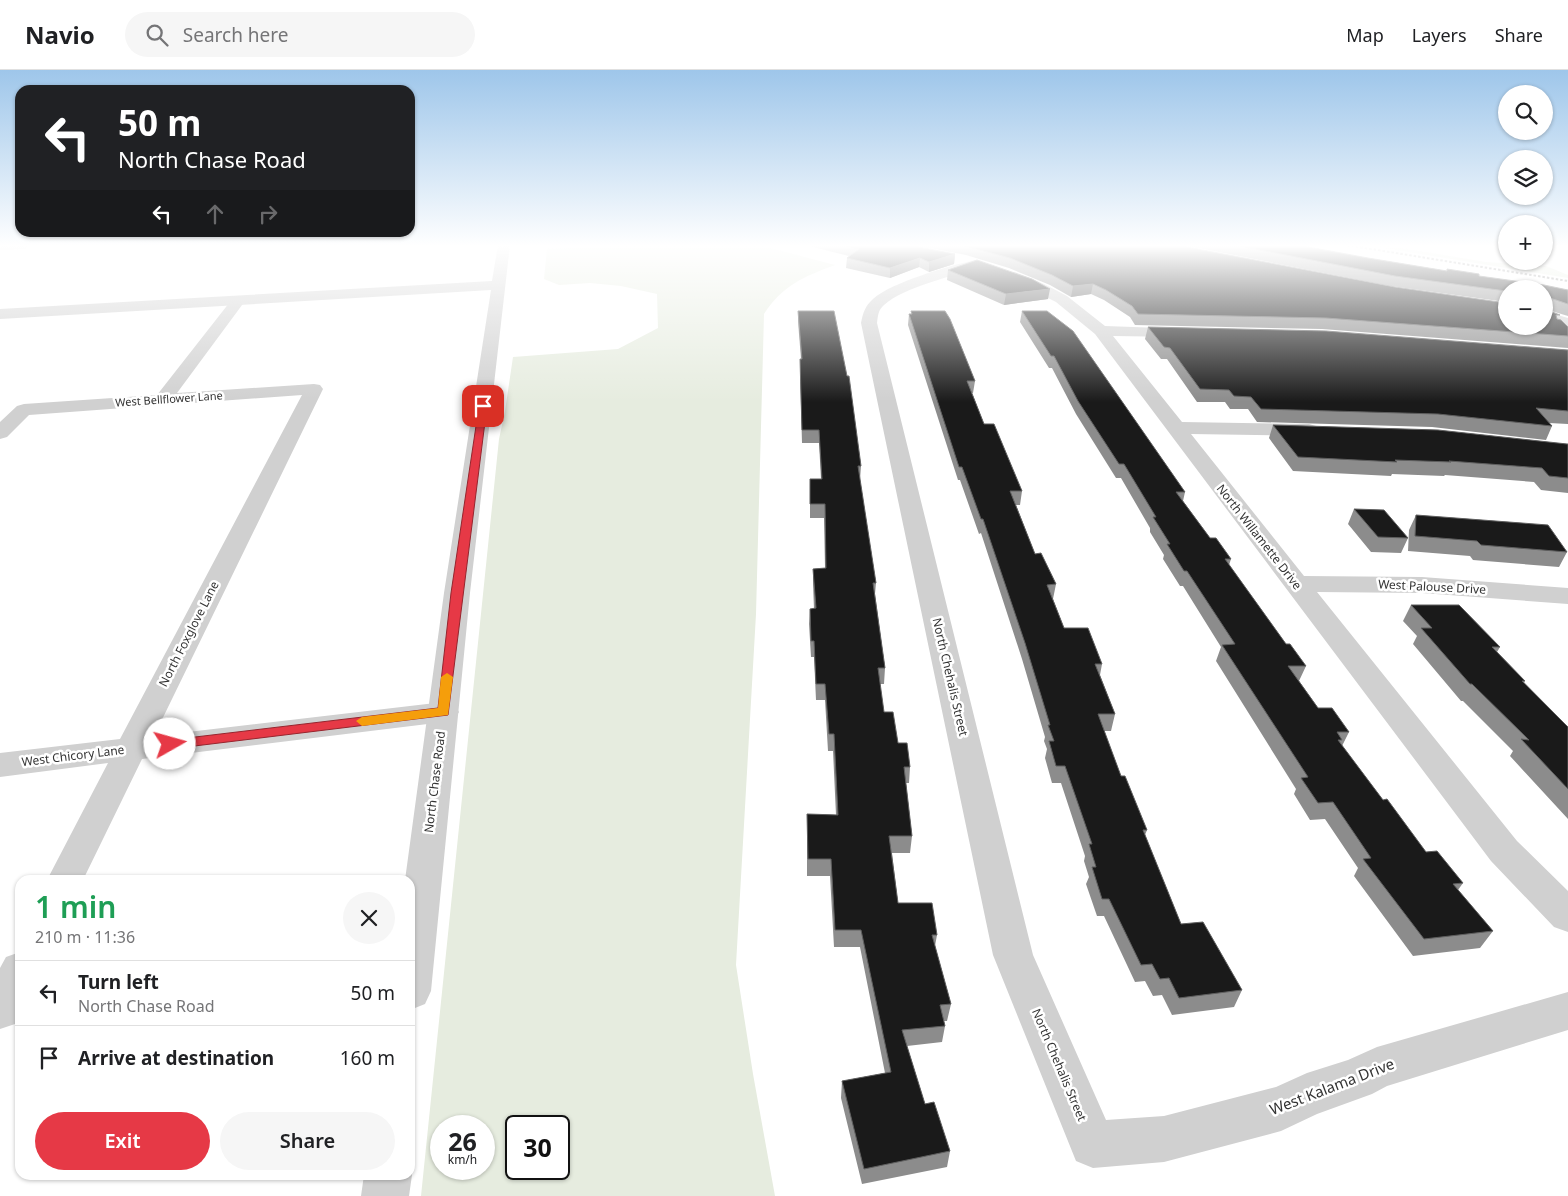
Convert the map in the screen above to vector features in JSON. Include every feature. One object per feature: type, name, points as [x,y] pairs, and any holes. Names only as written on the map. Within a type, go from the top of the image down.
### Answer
[{"type":"street","points":[[0,314],[294,298]]},
{"type":"street","name":"North Chase Road","points":[[415,951],[457,593],[478,456],[497,298]]},
{"type":"street","name":"North Chehalis Street","points":[[886,298],[878,301],[872,308],[869,323],[1013,955],[1093,1144]]},
{"type":"street","name":"North Willamette Drive","points":[[1060,298],[1085,315],[1101,331],[1504,851],[1568,916]]},
{"type":"street","points":[[163,400],[238,301]]},
{"type":"street","points":[[1553,319],[1568,323]]},
{"type":"street","points":[[1101,331],[1203,333]]},
{"type":"street","name":"West Bellflower Lane","points":[[0,433],[24,410],[314,389]]},
{"type":"street","name":"North Foxglove Lane","points":[[68,875],[314,389]]},
{"type":"street","points":[[1176,428],[1324,431]]},
{"type":"street","name":"West Palouse Drive","points":[[1296,584],[1422,585],[1568,596]]},
{"type":"street","name":"West Chicory Lane","points":[[0,765],[444,712]]},
{"type":"street","points":[[0,1010],[15,980]]},
{"type":"street","name":"West Kalama Drive","points":[[1093,1144],[1164,1139],[1282,1108],[1307,1095],[1356,1079],[1377,1068],[1568,1011]]},
{"type":"street","points":[[385,1196],[387,1180]]},
{"type":"shaded area","points":[[657,298],[777,298],[764,314],[756,614],[736,965],[775,1196],[421,1196],[499,439],[513,357],[618,349],[658,328]]},
{"type":"building","points":[[1118,298],[1468,298],[1498,302],[1498,331],[1326,318],[1138,314],[1132,306]]},
{"type":"building","points":[[1553,298],[1568,298],[1568,304],[1553,299]]},
{"type":"building","points":[[798,311],[834,311],[847,376],[849,376],[861,466],[858,466],[876,583],[873,583],[885,668],[878,668],[884,712],[893,712],[898,743],[907,743],[910,767],[904,767],[912,836],[889,836],[898,903],[932,903],[937,935],[932,935],[951,1004],[940,1005],[945,1026],[902,1030],[925,1104],[934,1102],[950,1151],[864,1169],[842,1081],[891,1072],[861,930],[835,930],[831,859],[808,859],[807,814],[838,815],[834,734],[829,734],[825,684],[816,684],[814,641],[811,641],[810,609],[816,608],[813,569],[826,568],[825,504],[810,504],[810,479],[822,479],[819,430],[802,430],[800,359],[802,359]]},
{"type":"building","points":[[911,311],[945,311],[950,319],[975,381],[967,381],[984,424],[994,424],[1022,491],[1010,491],[1035,554],[1041,553],[1056,584],[1047,585],[1064,628],[1088,628],[1102,664],[1095,664],[1115,714],[1098,714],[1121,776],[1125,776],[1147,830],[1143,830],[1181,924],[1203,922],[1242,990],[1179,998],[1169,978],[1160,979],[1152,964],[1141,965],[1109,899],[1102,899],[1092,867],[1096,867],[1089,844],[1092,844],[1065,766],[1056,766],[1049,741],[1054,741],[1048,725],[1050,725],[1025,643],[983,519],[981,519],[962,467],[959,467],[909,314],[912,314]]},
{"type":"building","points":[[1022,311],[1047,311],[1073,331],[1185,492],[1176,492],[1210,538],[1216,538],[1231,559],[1225,559],[1286,644],[1290,644],[1306,666],[1288,666],[1318,708],[1332,708],[1349,732],[1337,732],[1342,740],[1338,740],[1383,800],[1387,799],[1426,852],[1437,851],[1463,883],[1453,884],[1493,931],[1424,939],[1363,859],[1371,858],[1333,802],[1318,803],[1301,778],[1308,777],[1222,645],[1235,644],[1187,571],[1184,571],[1153,517],[1156,517],[1124,464],[1119,464],[1078,401],[1054,356],[1051,356]]},
{"type":"building","points":[[1553,312],[1560,315],[1556,315],[1557,319],[1561,320],[1568,327],[1568,336],[1553,335]]},
{"type":"building","points":[[1148,327],[1326,331],[1568,350],[1568,411],[1536,408],[1552,426],[1438,414],[1261,409],[1251,397],[1234,396],[1229,390],[1200,389],[1170,348],[1164,347]]},
{"type":"building","points":[[1273,425],[1438,430],[1568,444],[1568,478],[1549,476],[1542,468],[1449,461],[1451,462],[1395,460],[1397,462],[1298,457]]},
{"type":"building","points":[[1354,509],[1384,510],[1408,538],[1378,537]]},
{"type":"building","points":[[1416,515],[1548,525],[1567,552],[1481,545],[1477,541],[1415,536]]},
{"type":"building","points":[[1411,605],[1459,605],[1500,647],[1492,647],[1525,681],[1522,681],[1568,727],[1568,789],[1521,739],[1529,740],[1470,684],[1421,628],[1432,628]]},
{"type":"slow traffic","points":[[362,721],[444,712],[447,677]]},
{"type":"route","points":[[170,744],[444,712],[457,593],[478,456],[483,406]]}]
